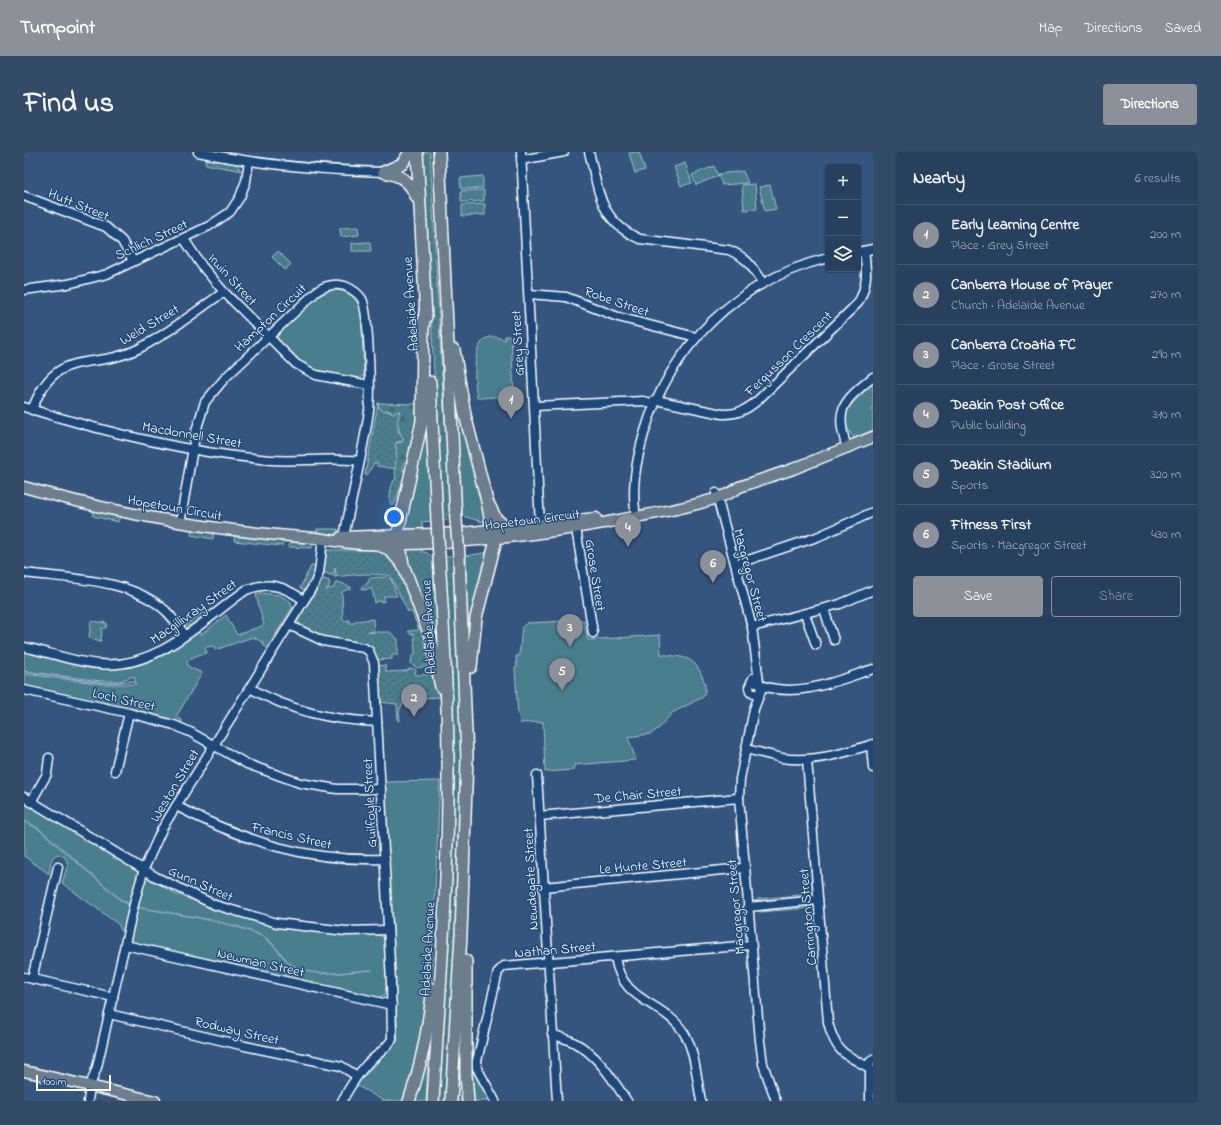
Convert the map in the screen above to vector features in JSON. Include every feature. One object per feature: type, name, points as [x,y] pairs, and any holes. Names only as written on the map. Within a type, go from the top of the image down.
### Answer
[{"type":"highway","points":[[384,172],[402,164],[410,152]]},
{"type":"highway","name":"Adelaide Avenue","points":[[417,152],[448,734],[448,830],[433,1101]]},
{"type":"highway","points":[[439,152],[467,758]]},
{"type":"highway","points":[[384,172],[399,176],[406,180],[412,187],[420,204]]},
{"type":"highway","points":[[446,298],[461,392],[487,501],[493,534],[494,550],[479,602],[473,632],[467,758],[464,885],[451,1101]]},
{"type":"highway","points":[[425,311],[423,328],[422,421],[398,523],[398,539],[406,572],[431,638],[448,734]]},
{"type":"highway","points":[[487,501],[496,519],[504,526],[511,528]]},
{"type":"highway","points":[[376,544],[383,545],[391,550],[406,572]]},
{"type":"highway","points":[[464,885],[466,915],[466,1074],[468,1101]]},
{"type":"highway","points":[[409,1101],[419,1074],[426,1042],[439,922],[445,899]]},
{"type":"main road","name":"Hopetoun Circuit","points":[[24,486],[100,507],[180,523],[258,534],[323,539],[398,539],[493,534],[575,525],[636,514],[735,491],[739,487],[793,469],[873,437]]},
{"type":"main road","name":"Hopetoun Circuit","points":[[493,534],[511,528],[541,529]]},
{"type":"main road","name":"Hopetoun Circuit","points":[[344,539],[376,544],[398,539]]},
{"type":"main road","points":[[24,1071],[155,1101]]},
{"type":"street","points":[[198,152],[308,169],[384,172]]},
{"type":"street","points":[[521,156],[564,152]]},
{"type":"street","points":[[589,152],[602,202],[607,214],[622,229],[640,239],[729,250],[742,256],[750,263],[763,283]]},
{"type":"street","name":"Grey Street","points":[[521,156],[541,529]]},
{"type":"street","name":"Schlich Street","points":[[24,290],[85,280],[107,274],[209,226],[230,212],[243,190],[249,161]]},
{"type":"street","name":"Hutt Street","points":[[24,196],[106,227],[122,241],[133,261]]},
{"type":"street","name":"Irwin Street","points":[[184,239],[202,266],[224,292],[286,356],[316,376],[370,385]]},
{"type":"street","points":[[861,251],[873,249]]},
{"type":"street","name":"Fergusson Crescent","points":[[534,406],[643,401],[651,403],[656,400],[722,414],[735,413],[750,407],[858,303],[864,292],[867,278],[861,251]]},
{"type":"street","points":[[636,514],[633,484],[638,453],[656,400],[668,376],[696,337],[737,300],[763,283],[802,265],[825,259]]},
{"type":"street","name":"Hampton Circuit","points":[[180,523],[192,449],[199,417],[205,402],[214,389],[323,287],[338,284],[351,289],[362,299],[366,316],[370,385],[369,409],[344,539]]},
{"type":"street","name":"Weld Street","points":[[28,408],[46,382],[56,372],[77,362],[114,358],[138,349],[224,292]]},
{"type":"street","name":"Robe Street","points":[[529,294],[566,296],[618,317],[696,337]]},
{"type":"street","points":[[847,448],[841,429],[843,408],[848,399],[873,377]]},
{"type":"street","name":"Macdonnell Street","points":[[28,408],[118,434],[192,449],[272,460],[333,458],[359,461]]},
{"type":"street","name":"Macgregor Street","points":[[716,495],[752,627],[756,664],[757,688],[740,779],[739,798],[744,868],[763,1064],[776,1101]]},
{"type":"street","points":[[736,564],[817,537],[873,512]]},
{"type":"street","name":"Grose Street","points":[[575,525],[593,633]]},
{"type":"street","name":"Weston Street","points":[[88,1101],[135,900],[144,869],[162,829],[319,574],[323,539]]},
{"type":"street","points":[[24,573],[109,584],[133,591],[165,610],[185,635]]},
{"type":"street","name":"Macgillivray Street","points":[[24,647],[83,662],[112,664],[131,662],[150,656],[185,635],[246,590],[259,585],[271,585],[284,588],[304,600]]},
{"type":"street","points":[[752,627],[824,609],[873,590]]},
{"type":"street","points":[[824,609],[834,640]]},
{"type":"street","points":[[805,614],[816,645]]},
{"type":"street","name":"Guilfoyle Street","points":[[289,625],[310,636],[324,641],[357,647],[369,651],[374,663],[392,1005],[392,1039],[388,1046],[357,1076]]},
{"type":"street","points":[[757,688],[805,688],[873,669]]},
{"type":"street","points":[[250,688],[274,700],[304,712],[343,720],[377,722]]},
{"type":"street","name":"Loch Street","points":[[24,690],[129,713],[174,725],[265,772],[300,783],[337,789],[381,789]]},
{"type":"street","points":[[115,771],[129,713]]},
{"type":"street","points":[[746,749],[783,758],[807,760],[853,751],[872,744],[873,768]]},
{"type":"street","points":[[28,800],[46,774],[49,758]]},
{"type":"street","name":"Carrington Street","points":[[807,760],[830,1029],[837,1047],[847,1057],[871,1064]]},
{"type":"street","name":"Newdegate Street","points":[[537,775],[557,1101]]},
{"type":"street","name":"De Chair Street","points":[[539,816],[739,798]]},
{"type":"street","name":"Gunn Street","points":[[28,800],[194,897],[259,919],[284,924],[346,931],[388,930]]},
{"type":"street","name":"Francis Street","points":[[176,806],[202,820],[270,846],[318,857],[359,860],[385,859]]},
{"type":"street","points":[[58,867],[28,978],[113,997]]},
{"type":"street","name":"Le Hunte Street","points":[[543,887],[744,868]]},
{"type":"street","points":[[748,907],[818,900]]},
{"type":"street","name":"Newman Street","points":[[125,945],[392,1005]]},
{"type":"street","name":"Nathan Street","points":[[495,1101],[477,1068],[477,1061],[498,972],[504,966],[752,945]]},
{"type":"street","points":[[615,957],[618,972],[626,986],[667,1015],[678,1024],[685,1034],[690,1047],[701,1101]]},
{"type":"street","name":"Rodway Street","points":[[109,1014],[245,1046],[342,1066],[357,1076]]},
{"type":"street","points":[[552,1034],[574,1042],[590,1052],[627,1101]]},
{"type":"street","points":[[870,1101],[872,1083],[871,1064]]},
{"type":"street","points":[[342,1101],[357,1076]]},
{"type":"street","name":"Weston Street","points":[[91,1101],[92,1087]]},
{"type":"green space","points":[[422,152],[430,152],[443,396],[453,519],[442,520]]},
{"type":"green space","points":[[639,152],[645,170],[635,173],[629,153]]},
{"type":"green space","points":[[206,157],[235,163],[242,171],[205,164]]},
{"type":"green space","points":[[685,163],[692,183],[681,186],[674,167]]},
{"type":"green space","points":[[714,166],[718,176],[696,185],[692,175]]},
{"type":"green space","points":[[743,171],[748,183],[722,185],[718,174]]},
{"type":"green space","points":[[483,176],[483,188],[461,189],[460,178]]},
{"type":"green space","points":[[755,184],[757,209],[744,210],[742,185]]},
{"type":"green space","points":[[770,185],[776,209],[765,211],[759,187]]},
{"type":"green space","points":[[484,190],[484,201],[461,202],[461,191]]},
{"type":"green space","points":[[485,204],[485,215],[462,216],[462,205]]},
{"type":"green space","points":[[358,227],[359,235],[341,237],[340,228]]},
{"type":"green space","points":[[370,242],[371,251],[352,251],[352,243]]},
{"type":"green space","points":[[278,251],[291,264],[285,270],[272,257]]},
{"type":"green space","points":[[334,290],[348,293],[357,302],[361,311],[364,375],[359,380],[315,371],[295,359],[277,338],[280,333],[312,301],[327,292]]},
{"type":"green space","points":[[505,336],[511,336],[514,396],[477,398],[475,367],[476,356],[480,346],[485,339],[493,337],[505,340]]},
{"type":"green space","points":[[873,384],[873,430],[854,438],[848,429],[846,415],[854,402]]},
{"type":"green space","points":[[456,394],[487,523],[462,516]]},
{"type":"green space","points":[[378,403],[379,408],[390,412],[400,411],[398,431],[404,438],[402,442],[397,442],[396,469],[377,466],[377,463],[374,463],[367,475],[365,475]]},
{"type":"green space","points":[[378,403],[417,404],[416,426],[412,448],[408,462],[403,463],[403,471],[406,468],[407,470],[394,505],[391,505],[390,503],[390,493],[394,480],[396,479],[395,443],[402,442],[404,438],[398,426],[400,411],[393,413],[388,410],[384,411],[379,408]]},
{"type":"green space","points":[[424,412],[427,426],[432,521],[421,522],[424,530],[420,531],[403,528]]},
{"type":"green space","points":[[94,510],[120,516],[118,522],[93,516]]},
{"type":"green space","points":[[192,529],[214,532],[213,539],[191,535]]},
{"type":"green space","points":[[317,529],[338,529],[338,535],[317,535]]},
{"type":"green space","points":[[235,535],[284,540],[282,546],[234,541]]},
{"type":"green space","points":[[290,540],[312,542],[312,548],[289,547]]},
{"type":"green space","points":[[403,547],[424,548],[421,551],[427,553],[433,558],[440,654],[414,586]]},
{"type":"green space","points":[[327,550],[385,550],[392,555],[416,606],[437,677],[440,697],[405,699],[399,711],[400,721],[398,721],[397,704],[380,702],[378,666],[385,665],[386,672],[406,671],[411,668],[416,670],[415,674],[417,675],[430,674],[429,666],[417,668],[411,664],[412,655],[415,654],[414,634],[410,634],[408,631],[419,630],[412,612],[408,612],[390,575],[362,574],[334,577],[336,575],[335,568],[333,576],[323,572]]},
{"type":"green space","points":[[489,552],[470,654],[466,630],[466,556]]},
{"type":"green space","points":[[444,556],[454,556],[462,731],[461,841],[446,1101],[438,1101],[450,911],[454,797],[452,676]]},
{"type":"green space","points":[[311,566],[317,567],[308,587],[304,590],[300,588]]},
{"type":"green space","points":[[387,577],[391,579],[397,596],[384,596],[384,602],[378,601],[375,603],[372,589],[362,590],[362,586],[368,583],[369,578]]},
{"type":"green space","points":[[321,578],[329,581],[330,584],[326,591],[328,588],[333,589],[336,582],[351,587],[351,589],[342,591],[343,621],[349,620],[350,623],[355,623],[355,621],[373,619],[374,632],[390,632],[398,639],[398,655],[392,655],[392,659],[377,660],[374,651],[366,645],[327,638],[302,628],[298,621],[300,615]]},
{"type":"green space","points":[[260,593],[279,595],[291,602],[292,608],[267,648],[263,645],[264,643],[253,637],[215,650],[214,646],[205,647],[207,653],[198,655],[188,660],[187,663],[189,667],[202,673],[176,717],[182,720],[182,725],[152,715],[24,686],[24,674],[104,684],[136,684],[134,676],[120,681],[101,681],[24,671],[24,650],[128,665],[197,630],[201,635],[226,615],[237,635],[264,625],[256,595]]},
{"type":"green space","points":[[206,610],[208,613],[191,626],[184,626]]},
{"type":"green space","points":[[584,620],[588,640],[660,635],[661,654],[691,660],[699,669],[705,686],[705,692],[703,697],[672,713],[659,728],[651,734],[628,737],[636,760],[574,765],[574,770],[545,772],[543,722],[520,723],[518,715],[515,668],[517,667],[516,656],[519,656],[522,627],[527,623]]},
{"type":"green space","points":[[91,621],[107,623],[106,628],[102,628],[101,641],[89,638]]},
{"type":"green space","points":[[440,781],[426,1101],[384,1101],[356,1085],[398,1041],[384,782]]},
{"type":"green space","points":[[24,803],[145,874],[175,894],[262,924],[322,933],[375,934],[383,937],[386,943],[388,988],[386,994],[378,998],[128,943],[118,924],[62,883],[68,864],[65,857],[57,854],[54,856],[51,860],[49,874],[24,856]]},
{"type":"green space","points":[[809,894],[810,897],[759,902],[758,899]]},
{"type":"green space","points":[[810,905],[810,908],[760,912],[760,909]]},
{"type":"green space","points":[[471,1067],[489,1101],[457,1101],[458,1086]]},
{"type":"waterway","points":[[24,672],[105,683],[134,681]]},
{"type":"waterway","points":[[24,821],[39,829],[121,900],[130,905]]},
{"type":"waterway","points":[[136,907],[212,920],[255,933],[269,941],[287,961],[295,967],[305,971],[316,973],[339,973],[372,970]]},
{"type":"place","name":"Early Learning Centre","points":[[511,419]]},
{"type":"place","name":"Deakin Post Office","points":[[628,547]]},
{"type":"place","name":"Fitness First","points":[[713,583]]},
{"type":"place","name":"Canberra Croatia FC","points":[[570,647]]},
{"type":"place","name":"Deakin Stadium","points":[[562,691]]},
{"type":"place","name":"Canberra House of Prayer","points":[[414,717]]}]
